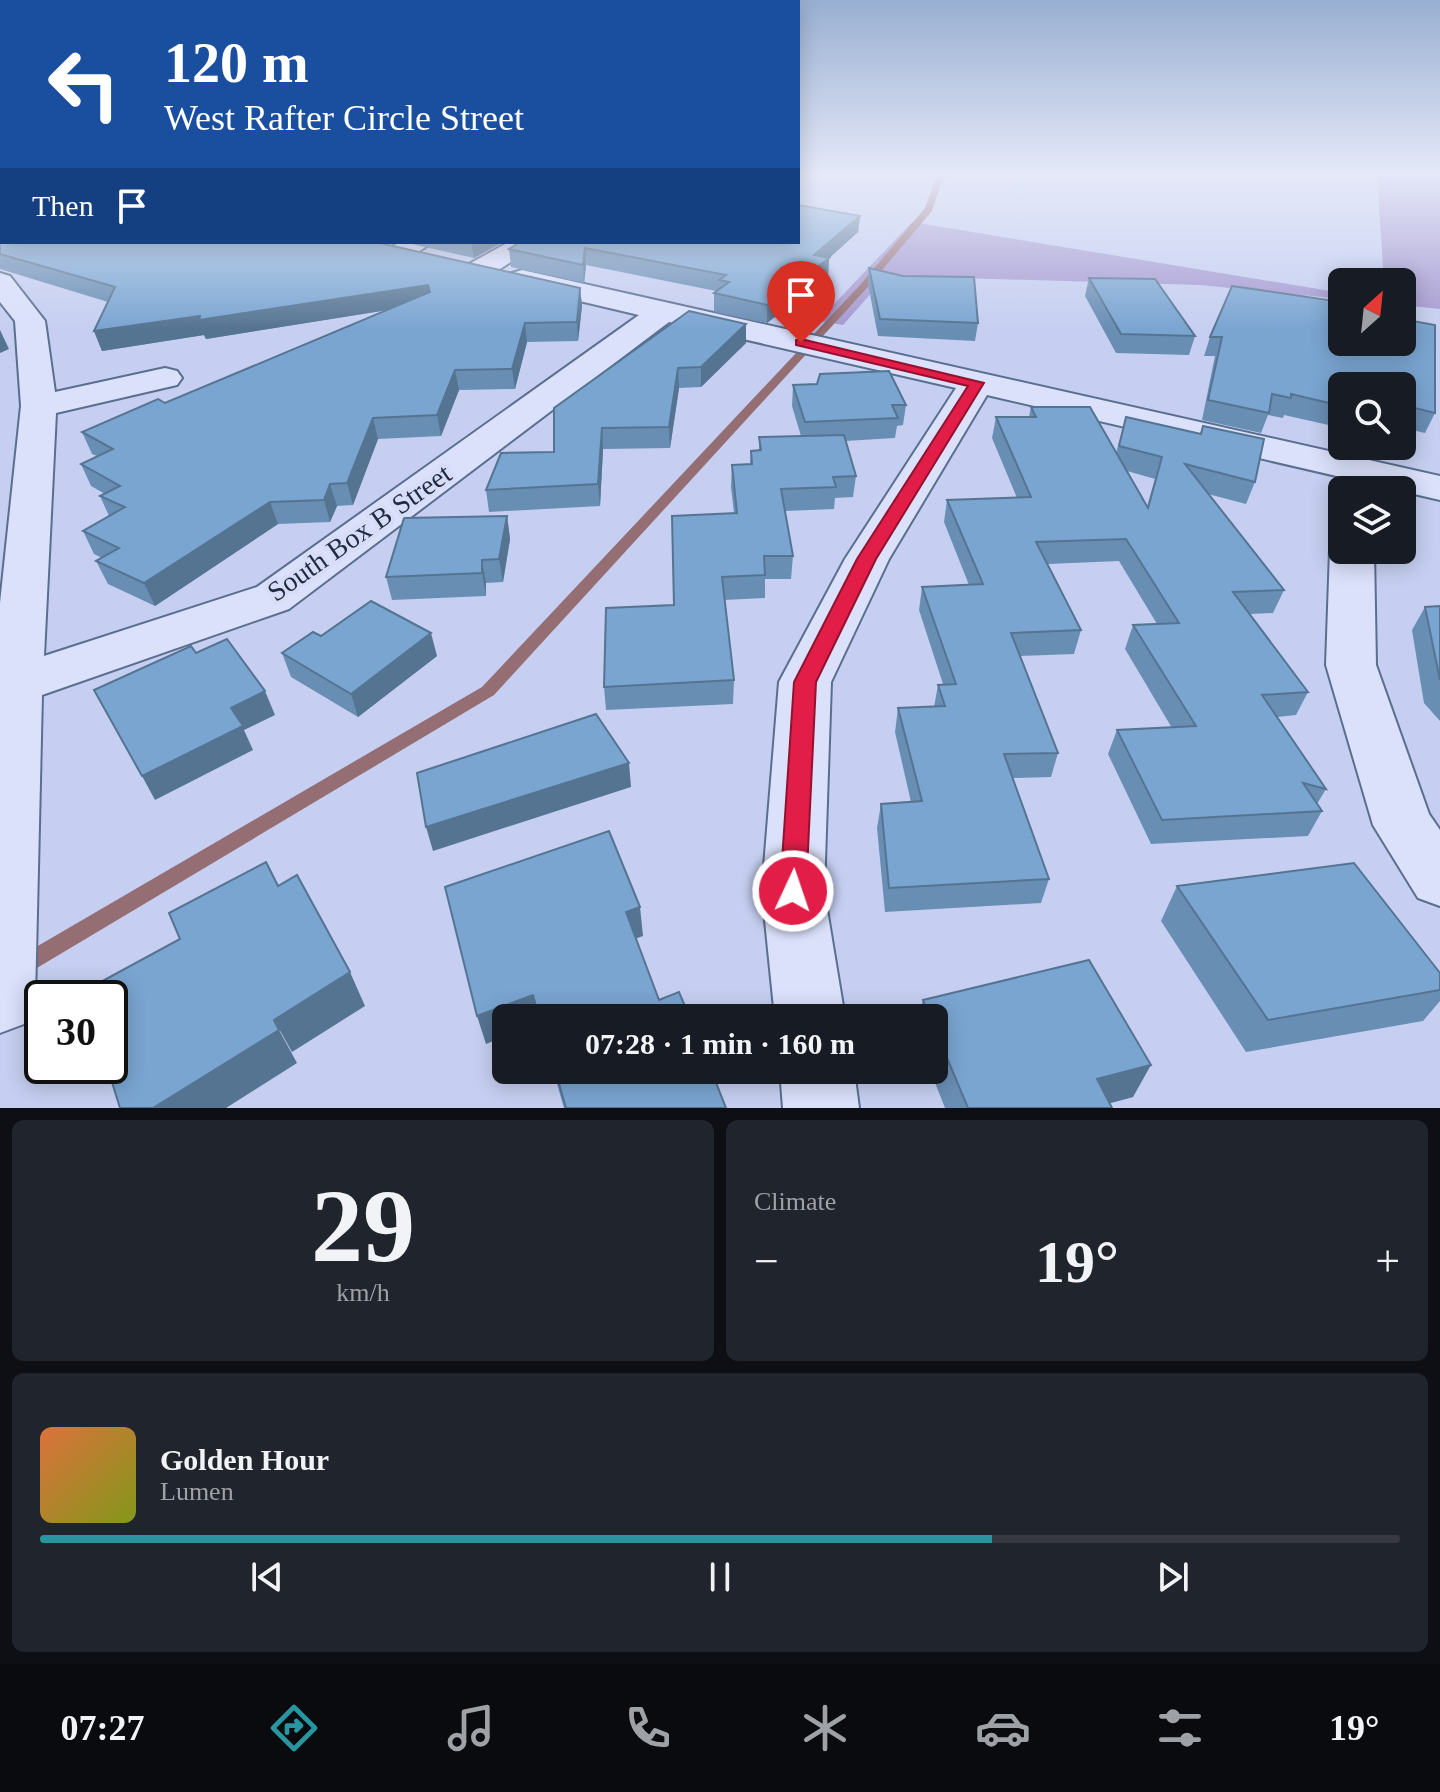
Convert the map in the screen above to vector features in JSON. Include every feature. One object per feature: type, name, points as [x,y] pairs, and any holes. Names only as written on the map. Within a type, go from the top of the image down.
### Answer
[{"type":"street","points":[[426,256],[514,244]]},
{"type":"street","points":[[426,256],[977,383],[1339,476]]},
{"type":"street","points":[[0,282],[30,321],[39,406],[17,684],[0,1000]]},
{"type":"street","name":"South Box B Street","points":[[17,684],[273,598],[664,311]]},
{"type":"street","points":[[39,406],[165,378]]},
{"type":"street","points":[[808,1004],[793,891],[805,682],[867,559],[977,383]]},
{"type":"street","points":[[1416,486],[1440,488]]},
{"type":"street","points":[[1352,564],[1351,665],[1403,825],[1440,879]]},
{"type":"street","points":[[818,1084],[821,1108]]},
{"type":"shaded area","points":[[908,226],[934,226],[1328,291],[1328,298],[1200,285],[892,276],[883,280],[843,325],[818,321]]},
{"type":"shaded area","points":[[1380,226],[1440,226],[1440,309],[1416,306],[1416,268],[1383,268]]},
{"type":"building","points":[[800,226],[849,226],[814,255],[829,258],[767,305],[714,293],[729,282],[719,280],[726,275],[585,248],[583,265],[509,249],[517,244],[800,244]]},
{"type":"building","points":[[0,244],[384,244],[580,288],[577,322],[525,323],[512,369],[455,370],[437,415],[373,418],[347,483],[330,484],[324,500],[270,502],[144,583],[96,561],[119,548],[83,531],[125,507],[100,496],[120,486],[81,464],[113,449],[82,432],[158,399],[165,403],[430,292],[428,285],[199,320],[200,316],[94,331],[115,287],[0,254]]},
{"type":"building","points":[[869,268],[903,276],[974,277],[978,323],[880,319]]},
{"type":"building","points":[[1089,278],[1155,279],[1195,336],[1121,334]]},
{"type":"building","points":[[1232,286],[1328,300],[1328,356],[1416,356],[1416,322],[1435,325],[1435,413],[1416,408],[1416,372],[1328,372],[1328,403],[1291,394],[1291,398],[1272,394],[1269,413],[1208,400],[1222,337],[1210,337]]},
{"type":"building","points":[[689,311],[746,324],[701,367],[678,368],[669,427],[602,428],[598,484],[486,490],[501,453],[554,452],[554,408]]},
{"type":"building","points":[[889,371],[906,405],[892,405],[898,418],[805,422],[793,385],[817,384],[820,374]]},
{"type":"building","points":[[1031,407],[1090,407],[1148,508],[1162,457],[1119,446],[1126,417],[1201,434],[1203,426],[1264,439],[1255,482],[1185,464],[1284,590],[1233,592],[1308,692],[1262,695],[1326,789],[1303,783],[1322,811],[1162,820],[1117,730],[1196,726],[1133,625],[1179,623],[1126,539],[1036,542],[1081,630],[1011,633],[1058,753],[1004,754],[1049,879],[889,888],[881,804],[922,801],[898,708],[945,706],[938,685],[956,684],[922,587],[983,584],[947,500],[1031,497],[996,417],[1036,417]]},
{"type":"building","points":[[844,435],[856,476],[833,477],[836,487],[781,489],[793,556],[764,556],[765,575],[722,577],[734,680],[604,687],[606,608],[674,605],[672,516],[737,513],[732,465],[752,464],[751,451],[761,450],[759,437]]},
{"type":"building","points":[[507,516],[499,559],[482,560],[482,573],[386,577],[404,518]]},
{"type":"building","points":[[371,601],[431,633],[351,694],[282,653],[313,632],[321,636]]},
{"type":"building","points":[[1440,606],[1440,680],[1425,607]]},
{"type":"building","points":[[227,639],[265,691],[231,708],[243,726],[142,776],[94,690],[191,646],[196,653]]},
{"type":"building","points":[[596,714],[629,763],[426,827],[417,773]]},
{"type":"building","points":[[609,831],[640,907],[626,912],[659,1000],[679,992],[684,1004],[535,1004],[533,995],[509,1004],[492,1004],[492,1010],[477,1016],[445,887]]},
{"type":"building","points":[[266,862],[278,886],[297,875],[350,972],[274,1020],[279,1030],[153,1108],[120,1108],[113,1084],[128,1084],[128,980],[104,980],[180,939],[169,913]]},
{"type":"building","points":[[1354,863],[1440,973],[1440,990],[1268,1020],[1177,886]]},
{"type":"building","points":[[1089,960],[1151,1065],[1097,1079],[1112,1108],[968,1108],[948,1060],[948,1004],[925,1004],[923,1000]]},
{"type":"building","points":[[559,1084],[717,1084],[726,1108],[566,1108]]},
{"type":"waterway","points":[[0,980],[488,691],[863,287],[915,226]]},
{"type":"route","points":[[793,891],[805,682],[867,559],[977,383],[801,343]]}]
